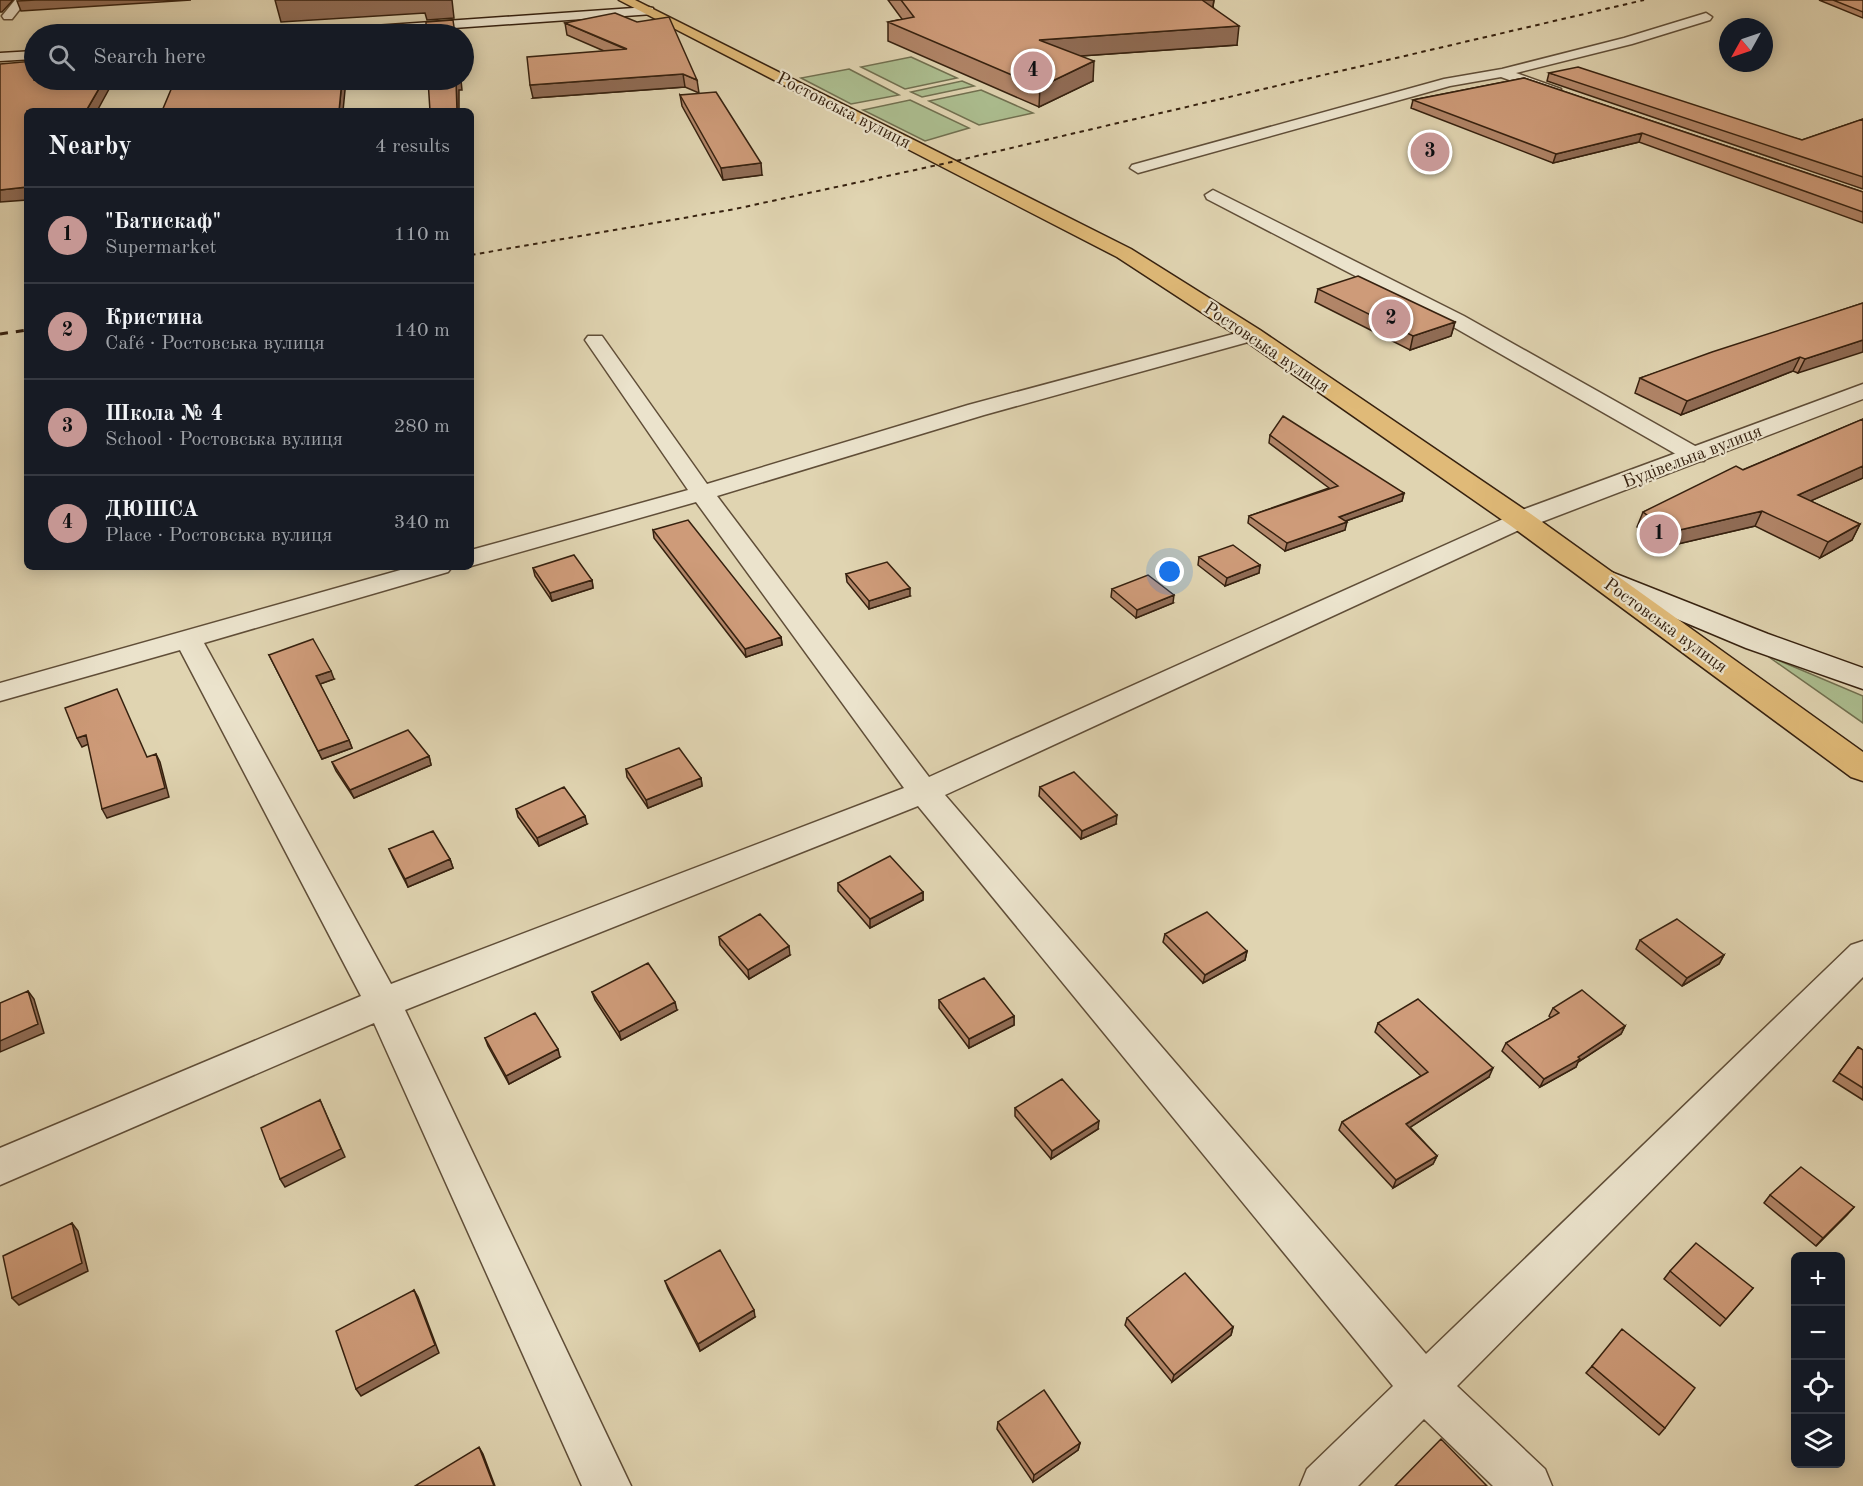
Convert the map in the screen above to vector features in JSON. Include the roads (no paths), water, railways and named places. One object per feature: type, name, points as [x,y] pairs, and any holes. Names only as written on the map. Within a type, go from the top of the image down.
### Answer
[{"type":"highway","name":"Ростовська вулиця","points":[[625,0],[1124,253],[1252,335],[1521,520],[1863,769]]},
{"type":"main road","points":[[461,24],[648,11]]},
{"type":"main road","points":[[0,57],[24,56]]},
{"type":"main road","name":"Будівельна вулиця","points":[[1521,520],[1696,456],[1863,391]]},
{"type":"main road","points":[[1599,576],[1756,641],[1863,679]]},
{"type":"street","points":[[8,16],[21,0]]},
{"type":"street","points":[[1138,168],[1449,82],[1502,73],[1628,41],[1706,17]]},
{"type":"street","points":[[1502,73],[1567,95]]},
{"type":"street","points":[[1213,195],[1364,271],[1587,390],[1696,456]]},
{"type":"street","points":[[474,557],[702,493],[976,410],[1252,335]]},
{"type":"street","points":[[595,340],[702,493],[924,792],[1425,1388],[1528,1486]]},
{"type":"street","points":[[0,1167],[383,1004],[924,792],[1521,520]]},
{"type":"street","points":[[0,692],[428,570]]},
{"type":"street","points":[[188,638],[383,1004],[607,1486]]},
{"type":"street","points":[[1324,1486],[1863,955]]},
{"type":"railway","points":[[474,254],[735,209],[947,163],[1644,0]]},
{"type":"railway","points":[[0,334],[24,330]]},
{"type":"place","name":"ДЮШСА","points":[[1033,71]]},
{"type":"place","name":"Школа № 4","points":[[1430,152]]},
{"type":"place","name":"Кристина","points":[[1391,319]]},
{"type":"place","name":"\"Батискаф\"","points":[[1659,534]]}]
